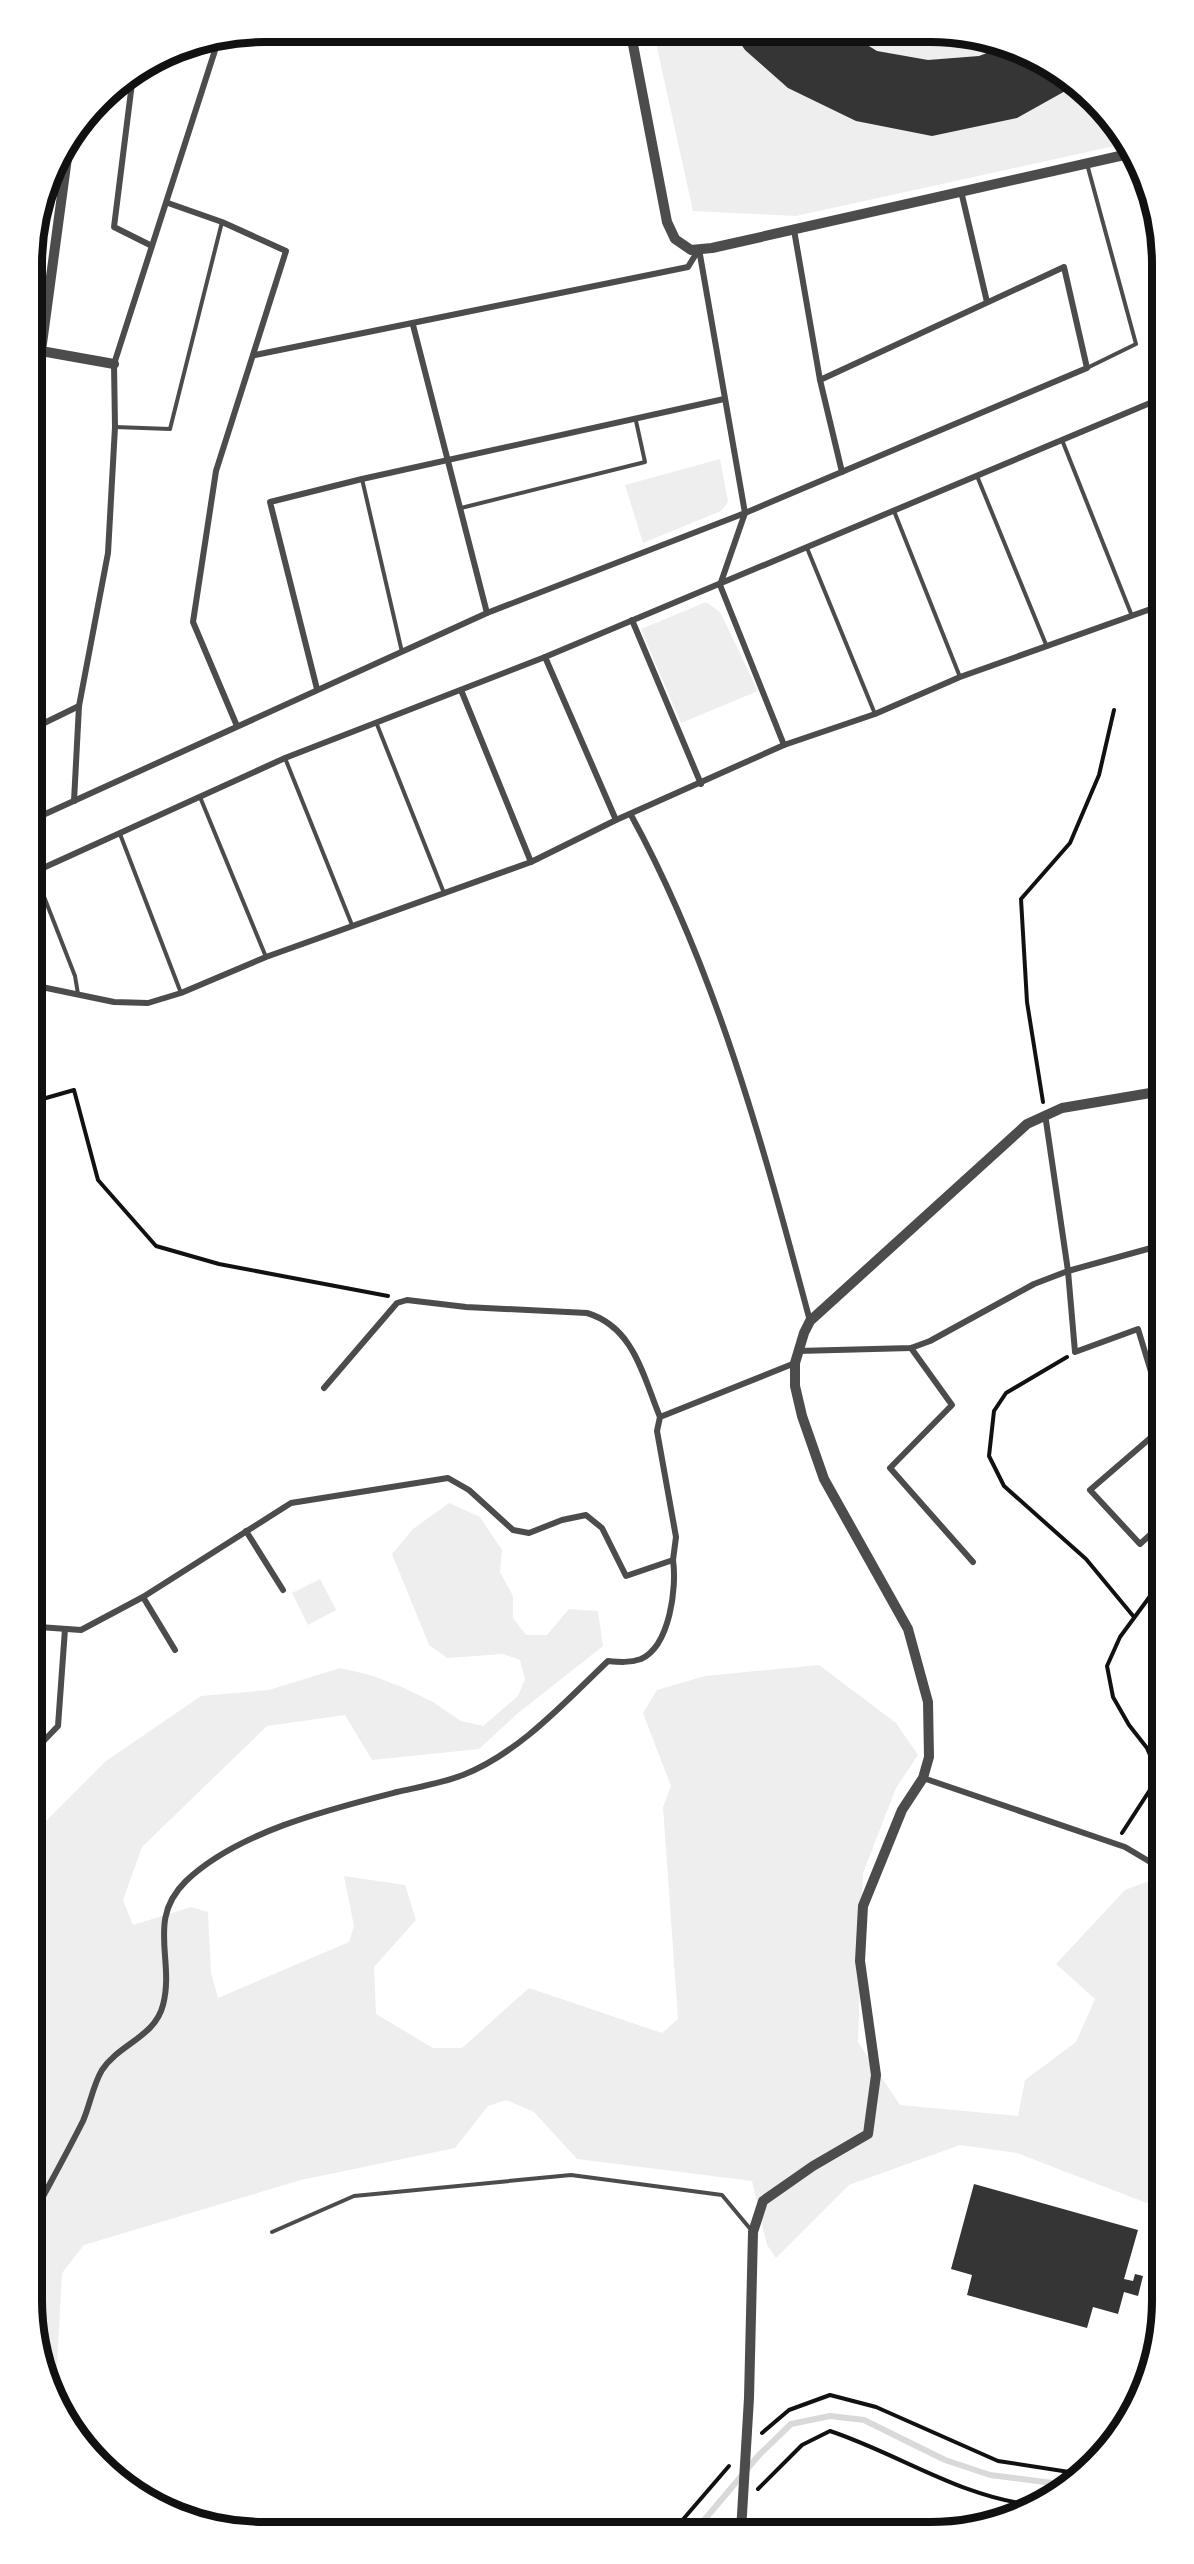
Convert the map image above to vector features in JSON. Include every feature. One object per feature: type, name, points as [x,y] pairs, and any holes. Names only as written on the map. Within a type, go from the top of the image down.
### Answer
[{"type":"street","points":[[633,42],[667,222],[675,239],[691,250],[794,230],[1123,155]]},
{"type":"street","points":[[74,801],[79,706],[108,553],[115,427],[114,364],[150,245],[168,203],[216,48]]},
{"type":"street","points":[[132,86],[114,227],[150,245]]},
{"type":"street","points":[[42,344],[66,164]]},
{"type":"street","points":[[961,191],[987,302]]},
{"type":"street","points":[[168,203],[222,222],[286,251],[255,355],[216,471],[193,622],[237,726]]},
{"type":"street","points":[[794,230],[820,380],[842,472]]},
{"type":"street","points":[[255,355],[413,325],[688,267],[699,249]]},
{"type":"street","points":[[699,249],[745,513],[720,585],[784,745]]},
{"type":"street","points":[[42,815],[487,613],[745,513],[1087,368],[1064,267],[820,380]]},
{"type":"street","points":[[413,325],[487,613]]},
{"type":"street","points":[[42,351],[114,364]]},
{"type":"street","points":[[317,689],[270,502],[362,479],[724,399]]},
{"type":"street","points":[[42,868],[285,758],[545,657],[1152,403]]},
{"type":"street","points":[[42,987],[114,1002],[148,1004],[181,993],[266,957],[531,862],[616,820],[784,745],[875,714],[960,677],[1152,608]]},
{"type":"street","points":[[632,620],[700,784]]},
{"type":"street","points":[[545,657],[616,820]]},
{"type":"street","points":[[461,690],[531,862]]},
{"type":"street","points":[[42,724],[79,706]]},
{"type":"street","points":[[631,815],[662,872],[707,982],[770,1170],[810,1321]]},
{"type":"street","points":[[741,2522],[753,2232],[763,2201],[813,2166],[868,2134],[876,2075],[860,1961],[863,1906],[902,1810],[923,1778],[929,1756],[928,1702],[908,1629],[824,1479],[802,1416],[795,1386],[795,1363],[798,1351],[810,1321],[1027,1124],[1062,1108],[1152,1094]]},
{"type":"street","points":[[1045,1114],[1068,1271],[1075,1352],[1138,1329],[1152,1375]]},
{"type":"street","points":[[798,1351],[911,1348],[930,1341],[1034,1284],[1068,1271],[1152,1248]]},
{"type":"street","points":[[42,2198],[84,2119],[102,2070],[125,2047],[150,2030],[163,2006],[166,1975],[164,1930],[169,1901],[186,1881],[208,1863],[267,1831],[376,1798],[462,1776],[496,1759],[563,1703],[608,1661],[633,1661],[642,1658],[654,1649],[675,1600],[673,1560],[676,1537],[657,1431],[660,1417],[627,1340],[618,1328],[603,1317],[586,1313],[466,1307],[407,1300],[397,1303],[324,1389]]},
{"type":"street","points":[[911,1348],[952,1405],[890,1468],[973,1562]]},
{"type":"street","points":[[660,1417],[795,1363]]},
{"type":"street","points":[[1152,1437],[1089,1490],[1140,1544],[1152,1533]]},
{"type":"street","points":[[42,1627],[81,1630],[143,1597],[291,1503],[448,1478],[469,1490],[513,1530],[529,1533],[562,1520],[586,1515],[602,1528],[626,1576],[673,1560]]},
{"type":"street","points":[[246,1531],[283,1590]]},
{"type":"street","points":[[143,1597],[176,1650]]},
{"type":"street","points":[[42,1743],[58,1726],[65,1629]]},
{"type":"street","points":[[923,1778],[1114,1844],[1152,1864]]},
{"type":"lane","points":[[1087,163],[1136,344],[1087,368]]},
{"type":"lane","points":[[115,427],[170,429],[222,222]]},
{"type":"lane","points":[[460,508],[645,462],[636,420]]},
{"type":"lane","points":[[1062,440],[1132,616]]},
{"type":"lane","points":[[977,476],[1047,647]]},
{"type":"lane","points":[[362,479],[402,652]]},
{"type":"lane","points":[[894,511],[960,677]]},
{"type":"lane","points":[[807,548],[875,714]]},
{"type":"lane","points":[[376,722],[444,893]]},
{"type":"lane","points":[[285,758],[352,926]]},
{"type":"lane","points":[[200,797],[266,957]]},
{"type":"lane","points":[[119,833],[181,993]]},
{"type":"lane","points":[[42,894],[75,976],[78,994]]},
{"type":"lane","points":[[272,2232],[354,2196],[571,2175],[722,2195],[753,2232]]},
{"type":"path","points":[[1045,1114],[1027,1002],[1021,899],[1070,843],[1099,775],[1114,710]]},
{"type":"path","points":[[42,1098],[74,1090],[98,1180],[156,1246],[219,1264],[407,1300]]},
{"type":"path","points":[[1075,1352],[1006,1393],[994,1411],[989,1456],[1004,1486],[1086,1559],[1134,1617]]},
{"type":"path","points":[[1152,1593],[1120,1637],[1107,1666],[1113,1696],[1129,1725],[1147,1748],[1152,1760]]},
{"type":"path","points":[[1114,1844],[1152,1787]]},
{"type":"path","points":[[681,2522],[746,2446],[789,2410],[830,2396],[876,2407],[998,2461],[1070,2472]]},
{"type":"path","points":[[726,2522],[802,2445],[830,2431],[858,2440],[944,2481],[1007,2502],[1019,2503]]},
{"type":"shaded area","points":[[656,42],[945,42],[973,46],[1015,59],[1053,79],[1087,107],[1118,145],[796,216],[693,211]]},
{"type":"shaded area","points":[[720,459],[728,502],[721,511],[643,543],[625,485]]},
{"type":"shaded area","points":[[706,602],[720,612],[758,691],[681,723],[641,629]]},
{"type":"shaded area","points":[[449,1503],[480,1517],[502,1550],[500,1572],[513,1596],[513,1618],[526,1635],[547,1635],[569,1609],[598,1611],[603,1646],[517,1714],[479,1749],[372,1760],[345,1715],[267,1726],[142,1847],[123,1900],[133,1925],[191,1907],[208,1912],[211,1973],[218,1998],[349,1942],[354,1926],[344,1876],[405,1885],[416,1920],[374,1967],[376,2014],[433,2048],[462,2048],[529,1988],[662,2033],[678,2019],[663,1807],[671,1786],[643,1713],[657,1690],[705,1676],[819,1665],[896,1723],[918,1755],[896,1788],[863,1873],[858,2042],[900,2105],[1018,2116],[1025,2080],[1076,2042],[1095,1999],[1056,1964],[1125,1890],[1152,1880],[1152,2205],[1017,2153],[960,2145],[849,2185],[776,2258],[767,2245],[752,2181],[577,2159],[534,2112],[506,2100],[488,2106],[455,2148],[301,2180],[84,2245],[62,2273],[57,2368],[65,2397],[46,2343],[42,2315],[43,1824],[106,1761],[201,1696],[269,1690],[340,1668],[370,1675],[402,1687],[433,1702],[461,1721],[483,1726],[518,1696],[525,1679],[520,1660],[503,1654],[447,1658],[429,1645],[392,1554],[413,1529]]},
{"type":"shaded area","points":[[320,1579],[336,1610],[308,1625],[292,1593]]},
{"type":"building","points":[[740,42],[862,42],[877,51],[928,60],[979,56],[991,51],[1028,65],[1067,90],[1017,118],[932,136],[856,121],[788,88],[745,50]]},
{"type":"building","points":[[974,2184],[1138,2230],[1124,2279],[1133,2281],[1135,2274],[1143,2276],[1138,2296],[1124,2292],[1118,2314],[1093,2307],[1087,2328],[967,2295],[972,2275],[951,2269]]},
{"type":"waterway","points":[[703,2522],[759,2455],[791,2424],[830,2416],[864,2420],[945,2460],[990,2475],[1055,2483]]}]
